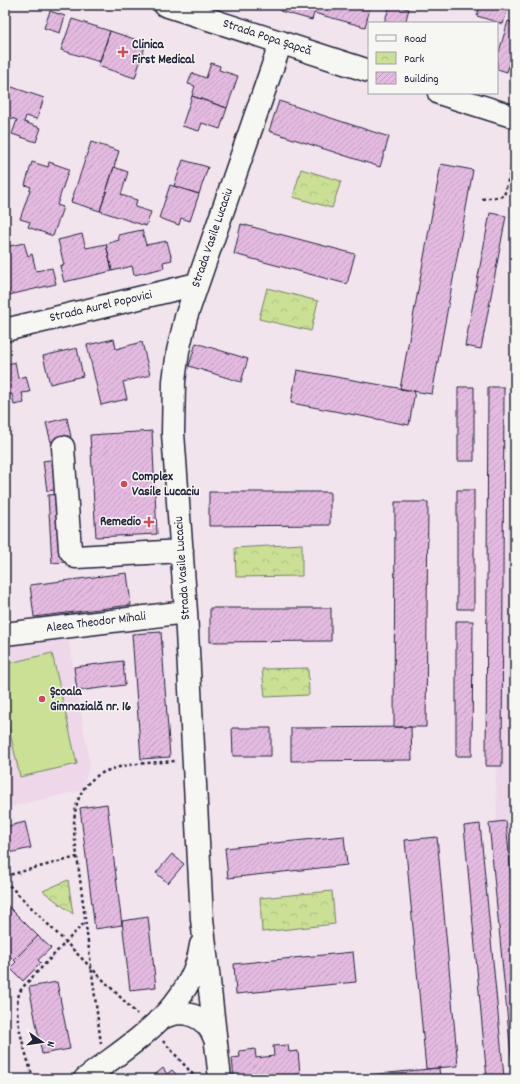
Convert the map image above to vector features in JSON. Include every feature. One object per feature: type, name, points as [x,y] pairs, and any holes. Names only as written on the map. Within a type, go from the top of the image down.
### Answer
[{"type":"street","name":"Strada Popa Șapcă","points":[[175,7],[368,71]]},
{"type":"street","name":"Strada Vasile Lucaciu","points":[[202,919],[186,612],[173,433],[173,391],[182,334],[197,284],[281,42]]},
{"type":"street","points":[[442,94],[515,117]]},
{"type":"street","name":"Strada Aurel Popovici","points":[[5,330],[197,284]]},
{"type":"street","points":[[62,447],[70,550],[76,557],[182,551]]},
{"type":"street","name":"Aleea Theodor Mihali","points":[[5,634],[186,612]]},
{"type":"street","points":[[85,1079],[155,1024],[180,998],[193,975],[200,950],[202,919]]},
{"type":"street","points":[[202,919],[220,1079]]},
{"type":"street","points":[[155,1024],[174,1014],[193,1015],[209,1026],[215,1038],[216,1044]]},
{"type":"path","points":[[482,199],[504,196],[515,153]]},
{"type":"path","points":[[103,1064],[74,832],[75,809],[85,788],[95,777],[103,772],[121,766],[194,760]]},
{"type":"path","points":[[5,876],[77,857]]},
{"type":"path","points":[[5,882],[91,968],[155,1024],[197,1079]]},
{"type":"path","points":[[33,1079],[18,1019],[17,998],[23,987],[85,922]]},
{"type":"shaded area","points":[[515,368],[515,1013],[498,850],[496,780],[503,587]]},
{"type":"shaded area","name":"Școala Gimnazială nr. 16","points":[[66,626],[90,765],[82,790],[5,808],[5,634]]},
{"type":"green space","points":[[301,169],[341,181],[332,208],[293,197]]},
{"type":"green space","points":[[267,288],[318,301],[311,331],[259,319]]},
{"type":"green space","points":[[302,544],[302,576],[236,577],[235,548]]},
{"type":"green space","points":[[52,653],[77,764],[20,777],[5,710],[5,664]]},
{"type":"green space","points":[[308,668],[309,695],[265,697],[262,669]]},
{"type":"green space","points":[[68,880],[73,914],[43,891]]},
{"type":"green space","points":[[332,891],[335,924],[262,932],[260,898]]},
{"type":"building","points":[[281,5],[371,5],[365,27],[314,13],[312,20],[280,11]]},
{"type":"building","points":[[390,5],[409,9],[405,22],[384,22]]},
{"type":"building","points":[[480,5],[509,5],[503,24],[477,16]]},
{"type":"building","points":[[50,11],[65,16],[60,33],[44,28]]},
{"type":"building","points":[[72,19],[110,31],[100,62],[61,50]]},
{"type":"building","points":[[508,21],[515,23],[515,44],[507,72],[498,69],[499,52]]},
{"type":"building","name":"Clinica First Medical","points":[[110,31],[146,43],[135,78],[98,66]]},
{"type":"building","points":[[211,63],[220,66],[219,70],[238,76],[227,108],[192,96],[195,86],[188,84],[192,73],[206,78]]},
{"type":"building","points":[[9,86],[44,98],[37,119],[26,116],[24,122],[41,128],[36,142],[12,134],[17,120],[5,116],[5,100]]},
{"type":"building","points":[[192,96],[227,108],[220,129],[202,123],[199,131],[182,126]]},
{"type":"building","points":[[279,101],[389,137],[380,167],[269,131]]},
{"type":"building","points":[[91,142],[119,151],[100,211],[71,202]]},
{"type":"building","points":[[183,160],[208,167],[199,194],[174,186]]},
{"type":"building","points":[[32,162],[48,167],[49,162],[69,169],[57,205],[63,207],[53,236],[28,227],[30,222],[20,219],[31,187],[25,185]]},
{"type":"building","points":[[441,164],[473,170],[432,394],[400,389]]},
{"type":"building","points":[[114,167],[128,172],[121,195],[137,200],[135,207],[151,212],[146,226],[100,211]]},
{"type":"building","points":[[170,185],[199,194],[190,221],[181,218],[179,225],[159,218]]},
{"type":"building","points":[[490,213],[506,216],[481,349],[465,346]]},
{"type":"building","points":[[241,224],[355,254],[347,284],[234,254]]},
{"type":"building","points":[[142,230],[146,245],[167,241],[172,260],[163,262],[164,268],[134,275],[132,266],[112,271],[106,244],[119,240],[118,235]]},
{"type":"building","points":[[82,234],[86,248],[106,244],[112,271],[64,282],[60,266],[64,265],[58,240]]},
{"type":"building","points":[[24,243],[28,256],[32,254],[36,271],[52,268],[56,284],[9,295],[5,277],[5,247]]},
{"type":"building","points":[[5,277],[9,295],[5,296]]},
{"type":"building","points":[[114,339],[116,349],[142,342],[150,375],[123,382],[127,399],[101,405],[87,345]]},
{"type":"building","points":[[196,343],[248,359],[241,382],[189,366]]},
{"type":"building","points":[[77,348],[83,376],[50,384],[43,356]]},
{"type":"building","points":[[15,362],[18,378],[26,376],[30,392],[22,393],[24,403],[14,405],[12,394],[6,395],[9,406],[5,407],[5,365]]},
{"type":"building","points":[[297,370],[415,391],[409,425],[291,403]]},
{"type":"building","points":[[458,387],[474,387],[474,461],[458,461]]},
{"type":"building","points":[[488,387],[504,387],[502,766],[486,766]]},
{"type":"building","points":[[67,418],[71,437],[51,442],[46,423]]},
{"type":"building","name":"Complex Vasile Lucaciu","points":[[152,431],[157,534],[96,537],[90,435]]},
{"type":"building","points":[[57,459],[61,489],[47,491],[43,461]]},
{"type":"building","points":[[457,490],[474,490],[474,609],[457,609]]},
{"type":"building","points":[[209,492],[330,492],[330,525],[209,526]]},
{"type":"building","points":[[62,494],[66,562],[52,563],[48,495]]},
{"type":"building","points":[[395,502],[428,502],[426,727],[394,727]]},
{"type":"building","points":[[127,573],[131,605],[34,617],[30,585]]},
{"type":"building","points":[[210,608],[331,608],[331,641],[210,642]]},
{"type":"building","points":[[456,621],[473,621],[472,756],[456,756]]},
{"type":"building","points":[[161,632],[170,757],[141,759],[132,634]]},
{"type":"building","points":[[123,661],[125,685],[77,691],[74,667]]},
{"type":"building","points":[[411,727],[412,760],[291,761],[291,728]]},
{"type":"building","points":[[232,728],[271,728],[271,756],[233,756]]},
{"type":"building","points":[[107,804],[122,925],[95,929],[80,808]]},
{"type":"building","points":[[506,821],[515,919],[515,1076],[513,1076],[489,823]]},
{"type":"building","points":[[25,822],[31,848],[5,854],[5,827]]},
{"type":"building","points":[[480,824],[504,1077],[487,1079],[464,826]]},
{"type":"building","points":[[344,836],[347,865],[228,878],[225,848]]},
{"type":"building","points":[[437,837],[458,1066],[426,1069],[405,840]]},
{"type":"building","points":[[172,854],[184,864],[168,883],[156,873]]},
{"type":"building","points":[[5,903],[38,936],[14,960],[5,951]]},
{"type":"building","points":[[148,917],[156,987],[130,990],[122,921]]},
{"type":"building","points":[[38,936],[51,948],[38,960],[41,963],[23,981],[10,968],[16,962],[14,960]]},
{"type":"building","points":[[353,952],[356,982],[236,994],[234,964]]},
{"type":"building","points":[[57,982],[70,1049],[42,1054],[29,987]]},
{"type":"building","points":[[288,1045],[289,1052],[298,1051],[300,1074],[294,1075],[295,1079],[274,1079],[274,1077],[264,1079],[234,1079],[232,1058],[240,1057],[239,1051],[255,1049],[256,1058],[274,1056],[273,1046]]},
{"type":"building","points":[[163,1068],[167,1074],[172,1070],[179,1077],[177,1079],[150,1079]]},
{"type":"building","points":[[439,1068],[440,1079],[329,1079]]},
{"type":"place","name":"Clinica First Medical","points":[[123,52]]},
{"type":"place","name":"Complex Vasile Lucaciu","points":[[124,484]]},
{"type":"place","name":"Remedio","points":[[149,522]]},
{"type":"place","name":"Școala Gimnazială nr. 16","points":[[42,699]]}]
